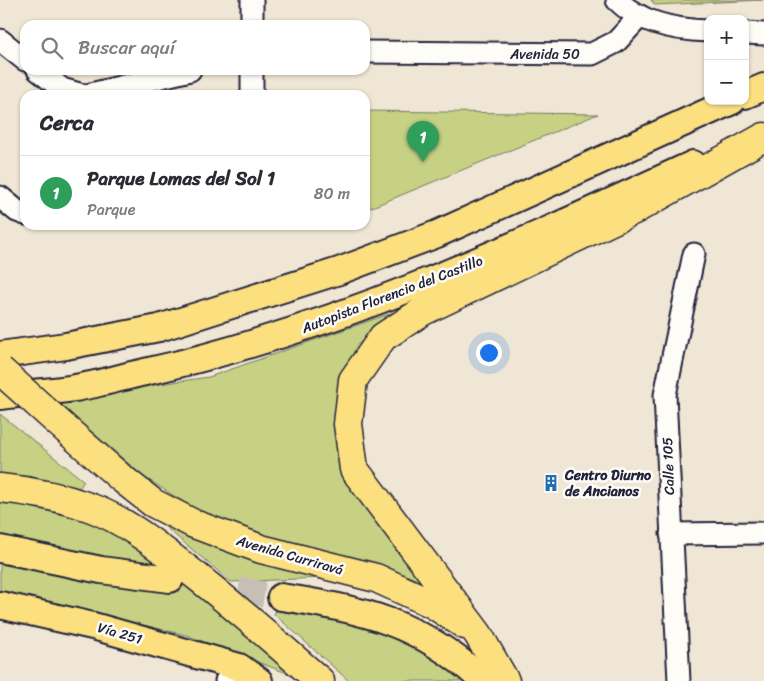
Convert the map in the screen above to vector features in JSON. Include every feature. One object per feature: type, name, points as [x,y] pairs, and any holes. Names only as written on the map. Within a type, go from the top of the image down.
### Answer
[{"type":"highway","points":[[478,634],[354,468],[348,424],[353,380],[383,337],[423,311],[636,209],[764,137]]},
{"type":"highway","name":"Avenida Curriravá","points":[[0,370],[120,478],[152,502],[194,524],[261,550],[376,578],[434,604],[478,634],[505,681]]},
{"type":"highway","points":[[0,488],[27,491],[89,508],[121,522],[148,539],[218,592],[320,681]]},
{"type":"main road","points":[[749,93],[764,87]]},
{"type":"main road","points":[[0,355],[66,346],[159,328],[339,272],[437,234],[723,105]]},
{"type":"main road","name":"Autopista Florencio del Castillo","points":[[0,396],[76,388],[202,359],[313,325],[433,280],[545,233],[764,132]]},
{"type":"main road","points":[[0,549],[101,570],[170,579]]},
{"type":"main road","points":[[281,597],[324,603],[371,615],[418,634],[444,648],[483,681]]},
{"type":"main road","name":"Vía 251","points":[[0,605],[93,626],[241,676]]},
{"type":"main road","points":[[478,634],[514,681]]},
{"type":"street","points":[[252,0],[252,20]]},
{"type":"street","points":[[617,0],[640,16],[659,24],[704,31]]},
{"type":"street","name":"Avenida 50","points":[[370,52],[592,54],[616,42],[640,16]]},
{"type":"street","points":[[749,33],[764,34]]},
{"type":"street","points":[[0,40],[20,56]]},
{"type":"street","points":[[44,75],[66,90]]},
{"type":"street","points":[[108,90],[169,75]]},
{"type":"street","points":[[252,75],[252,90]]},
{"type":"street","points":[[0,197],[20,213]]},
{"type":"street","name":"Calle 105","points":[[679,681],[670,534],[665,395],[694,254]]},
{"type":"street","points":[[670,534],[764,533]]},
{"type":"green space","points":[[651,0],[763,0],[655,5]]},
{"type":"green space","points":[[370,111],[598,114],[370,208]]},
{"type":"green space","points":[[403,309],[357,345],[341,381],[337,424],[455,606],[214,521],[144,477],[54,399],[209,377]]},
{"type":"green space","points":[[0,414],[84,481],[76,493],[0,481]]},
{"type":"green space","points":[[0,497],[74,511],[127,536],[308,681],[186,635],[0,592]]},
{"type":"green space","points":[[158,521],[201,540],[320,578],[231,582]]},
{"type":"green space","points":[[281,603],[357,615],[476,681],[349,681],[274,614]]},
{"type":"tunnel","points":[[200,584],[281,597]]},
{"type":"place","name":"Parque Lomas del Sol 1","points":[[423,162]]},
{"type":"place","name":"Centro Diurno de Ancianos","points":[[551,483]]}]
